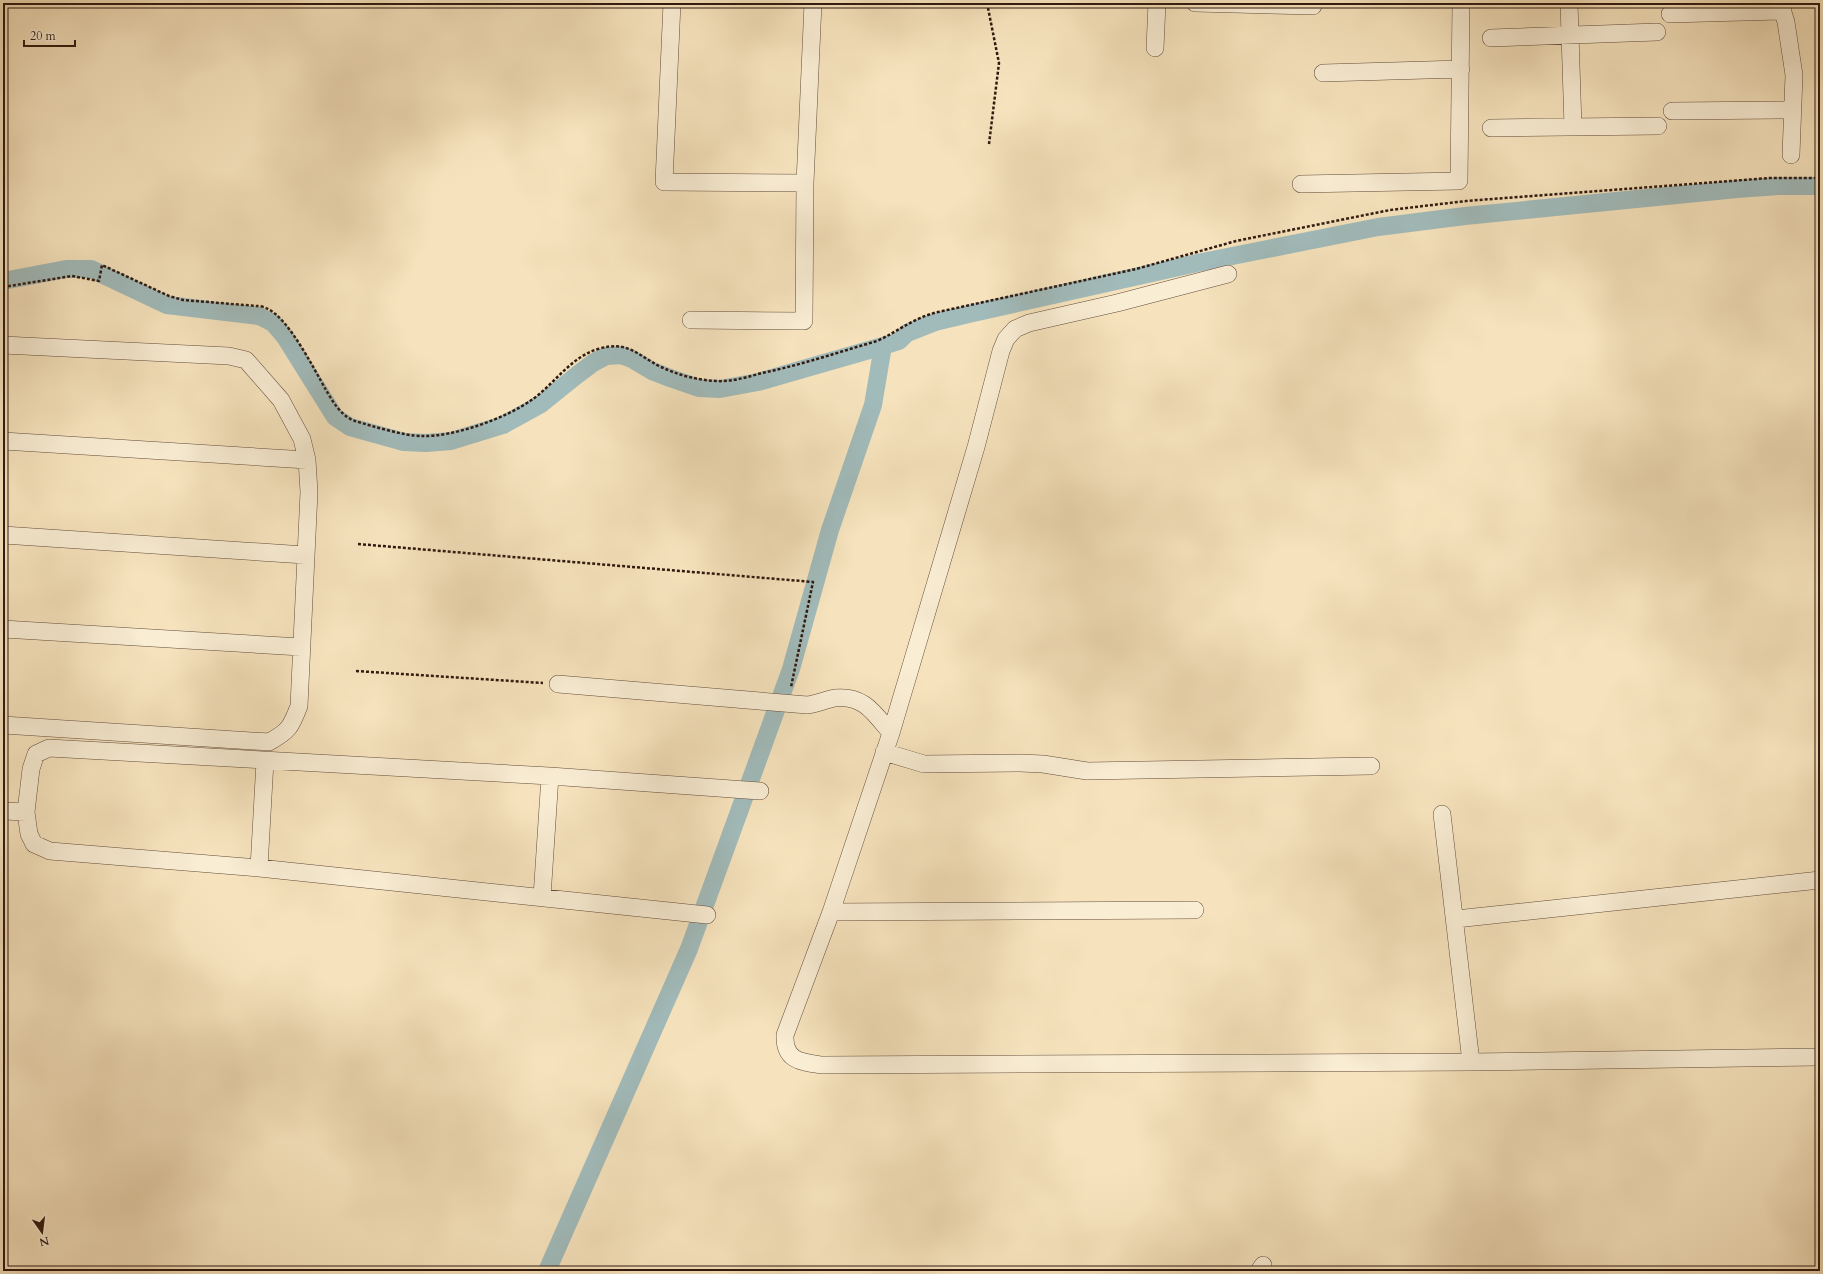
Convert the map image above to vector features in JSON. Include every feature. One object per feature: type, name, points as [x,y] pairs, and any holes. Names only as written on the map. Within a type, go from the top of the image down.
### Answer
[{"type":"street","points":[[672,3],[664,182],[805,183]]},
{"type":"street","points":[[691,320],[804,321],[805,183],[812,3]]},
{"type":"street","points":[[1155,48],[1157,3]]},
{"type":"street","points":[[1195,3],[1314,6]]},
{"type":"street","points":[[1301,184],[1459,181],[1461,3]]},
{"type":"street","points":[[1569,3],[1573,127]]},
{"type":"street","points":[[1670,14],[1781,7],[1786,22],[1794,75],[1791,155]]},
{"type":"street","points":[[1492,38],[1657,32]]},
{"type":"street","points":[[1323,73],[1461,69]]},
{"type":"street","points":[[1672,111],[1792,110]]},
{"type":"street","points":[[1491,128],[1658,126]]},
{"type":"street","points":[[1228,274],[1117,303],[1029,323],[1015,329],[1006,339],[1001,351],[976,447],[891,733],[832,912],[785,1035],[787,1051],[794,1058],[803,1062],[822,1065],[1472,1062],[1820,1057]]},
{"type":"street","points":[[3,345],[230,356],[246,360],[281,400],[302,439],[308,460],[309,492],[299,706],[293,721],[284,734],[269,742],[3,725]]},
{"type":"street","points":[[3,441],[308,460]]},
{"type":"street","points":[[3,535],[305,555]]},
{"type":"street","points":[[3,629],[301,647]]},
{"type":"street","points":[[558,684],[807,705],[841,698],[863,702],[891,733]]},
{"type":"street","points":[[707,915],[259,868],[50,851],[34,844],[29,834],[26,812],[31,768],[36,754],[49,748],[550,776],[760,791]]},
{"type":"street","points":[[884,752],[924,764],[1020,763],[1043,764],[1087,770],[1371,766]]},
{"type":"street","points":[[259,868],[265,761]]},
{"type":"street","points":[[542,897],[550,776]]},
{"type":"street","points":[[3,811],[26,812]]},
{"type":"street","points":[[1442,814],[1456,919],[1472,1062]]},
{"type":"street","points":[[1456,919],[1820,880]]},
{"type":"street","points":[[832,912],[1195,910]]},
{"type":"path","points":[[987,3],[999,63],[989,144]]},
{"type":"path","points":[[3,287],[72,276],[99,281],[102,265],[169,296],[183,300],[257,306],[268,309],[287,327],[330,396],[344,415],[357,421],[399,432],[419,436],[430,436],[460,431],[477,426],[512,410],[533,399],[583,356],[599,348],[623,346],[632,349],[662,367],[689,377],[704,380],[729,381],[776,370],[877,341],[892,334],[914,320],[938,312],[1136,269],[1236,241],[1390,210],[1466,201],[1770,178],[1820,178]]},
{"type":"path","points":[[358,544],[813,582],[788,703]]},
{"type":"path","points":[[356,671],[558,684]]},
{"type":"waterway","points":[[3,281],[66,269],[91,269],[167,305],[259,316],[273,323],[285,337],[335,417],[350,427],[404,442],[426,443],[451,441],[503,425],[541,404],[593,363],[606,356],[621,355],[632,359],[652,371],[699,388],[720,389],[758,382],[883,346],[899,341],[907,333],[935,322],[1197,263],[1378,227],[1465,216],[1737,189],[1779,186],[1820,186]]},
{"type":"waterway","points":[[547,1271],[689,949],[791,669],[830,530],[873,405],[883,346]]}]
